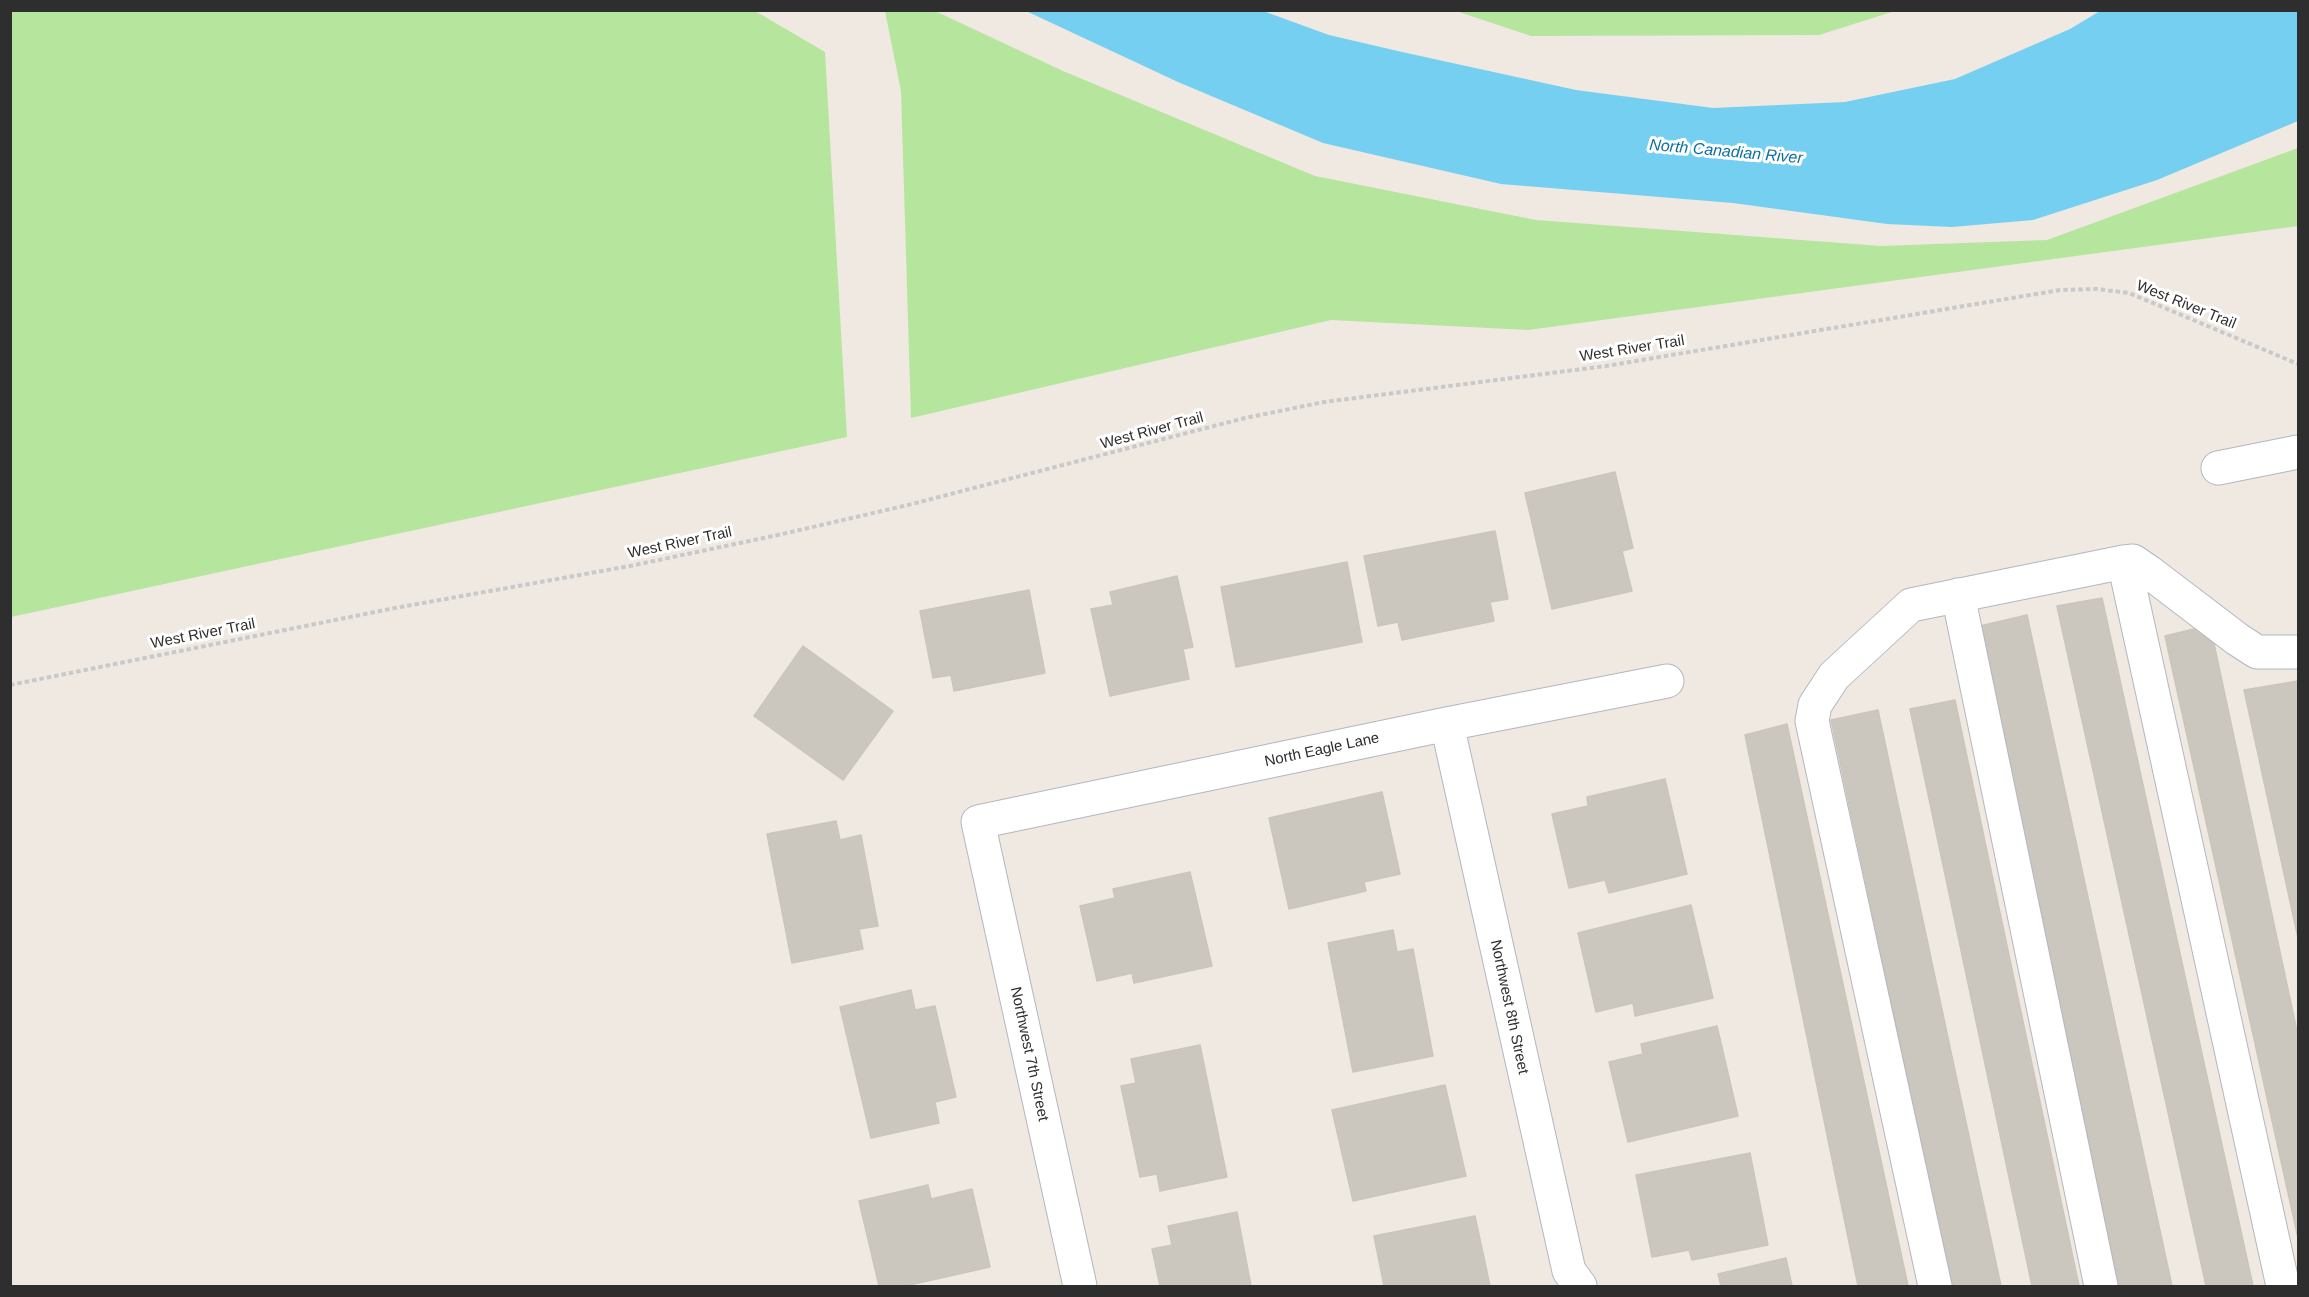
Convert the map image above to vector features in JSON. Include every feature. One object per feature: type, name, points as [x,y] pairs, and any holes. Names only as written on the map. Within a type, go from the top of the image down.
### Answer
[{"type":"street","points":[[2218,468],[2298,452]]},
{"type":"street","points":[[1935,1287],[1812,721],[1815,705],[1834,676],[1911,605],[2133,561],[2257,652],[2298,652]]},
{"type":"street","points":[[2124,562],[2283,1287]]},
{"type":"street","points":[[1958,595],[2101,1287]]},
{"type":"street","name":"North Eagle Lane","points":[[978,822],[1447,724],[1667,681]]},
{"type":"street","name":"Northwest 8th Street","points":[[1447,724],[1566,1259],[1569,1270],[1580,1287]]},
{"type":"street","name":"Northwest 7th Street","points":[[978,822],[1080,1287]]},
{"type":"path","name":"West River Trail","points":[[10,685],[395,608],[630,566],[778,535],[908,506],[1245,418],[1324,402],[1606,366],[2060,290],[2097,289],[2128,293],[2298,364]]},
{"type":"green space","points":[[10,11],[755,11],[825,52],[847,437],[11,617]]},
{"type":"green space","points":[[885,11],[935,11],[1063,71],[1315,176],[1536,220],[1881,246],[2047,240],[2298,148],[2298,226],[1528,330],[1331,320],[911,418],[901,91]]},
{"type":"green space","points":[[1456,11],[1895,11],[1819,35],[1531,36]]},
{"type":"water","name":"North Canadian River","points":[[1026,11],[1263,11],[1329,35],[1576,90],[1713,108],[1845,102],[1955,79],[2070,29],[2100,11],[2298,11],[2298,121],[2157,180],[2033,220],[1952,227],[1887,224],[1733,203],[1501,184],[1323,143],[1178,82]]},
{"type":"building","points":[[1615,472],[1633,548],[1622,551],[1632,591],[1552,609],[1525,493]]},
{"type":"building","points":[[1495,531],[1508,599],[1490,602],[1494,621],[1402,640],[1398,622],[1378,626],[1364,556]]},
{"type":"building","points":[[1347,562],[1362,642],[1236,667],[1221,587]]},
{"type":"building","points":[[1177,576],[1193,647],[1183,649],[1189,679],[1110,696],[1091,609],[1113,605],[1110,592]]},
{"type":"building","points":[[1029,590],[1045,673],[954,691],[951,675],[933,678],[920,611]]},
{"type":"building","points":[[2102,598],[2253,1286],[2206,1286],[2057,606]]},
{"type":"building","points":[[2027,615],[2172,1286],[2119,1286],[1980,626]]},
{"type":"building","points":[[2210,625],[2298,1036],[2298,1238],[2165,636]]},
{"type":"building","points":[[803,646],[893,711],[843,780],[754,716]]},
{"type":"building","points":[[2298,681],[2298,938],[2244,690]]},
{"type":"building","points":[[1955,700],[2079,1286],[2032,1286],[1910,709]]},
{"type":"building","points":[[1878,710],[2001,1286],[1952,1286],[1831,720]]},
{"type":"building","points":[[1787,724],[1908,1286],[1858,1286],[1745,735]]},
{"type":"building","points":[[1665,779],[1687,874],[1609,893],[1605,880],[1569,888],[1552,814],[1588,806],[1587,797]]},
{"type":"building","points":[[1382,792],[1400,874],[1364,882],[1366,891],[1289,909],[1269,818]]},
{"type":"building","points":[[836,821],[840,840],[861,835],[878,926],[859,929],[863,949],[792,963],[767,834]]},
{"type":"building","points":[[1190,872],[1212,966],[1134,983],[1132,973],[1097,981],[1080,906],[1115,898],[1113,889]]},
{"type":"building","points":[[1691,905],[1713,998],[1635,1016],[1633,1003],[1596,1012],[1578,933]]},
{"type":"building","points":[[1393,930],[1397,952],[1413,949],[1433,1056],[1353,1072],[1328,943]]},
{"type":"building","points":[[911,990],[915,1010],[935,1006],[956,1097],[935,1102],[939,1123],[871,1138],[840,1007]]},
{"type":"building","points":[[1717,1026],[1738,1116],[1628,1142],[1609,1062],[1643,1054],[1641,1044]]},
{"type":"building","points":[[1200,1045],[1227,1177],[1160,1191],[1157,1174],[1140,1177],[1121,1086],[1136,1083],[1131,1059]]},
{"type":"building","points":[[1445,1085],[1466,1176],[1353,1201],[1332,1110]]},
{"type":"building","points":[[1750,1153],[1768,1245],[1692,1260],[1689,1250],[1652,1257],[1636,1175]]},
{"type":"building","points":[[928,1185],[931,1199],[972,1189],[990,1267],[905,1286],[879,1286],[859,1201]]},
{"type":"building","points":[[1237,1212],[1251,1286],[1160,1286],[1152,1249],[1172,1245],[1168,1226]]},
{"type":"building","points":[[1475,1216],[1490,1286],[1384,1286],[1374,1236]]},
{"type":"building","points":[[1786,1258],[1792,1286],[1721,1286],[1718,1274]]}]
